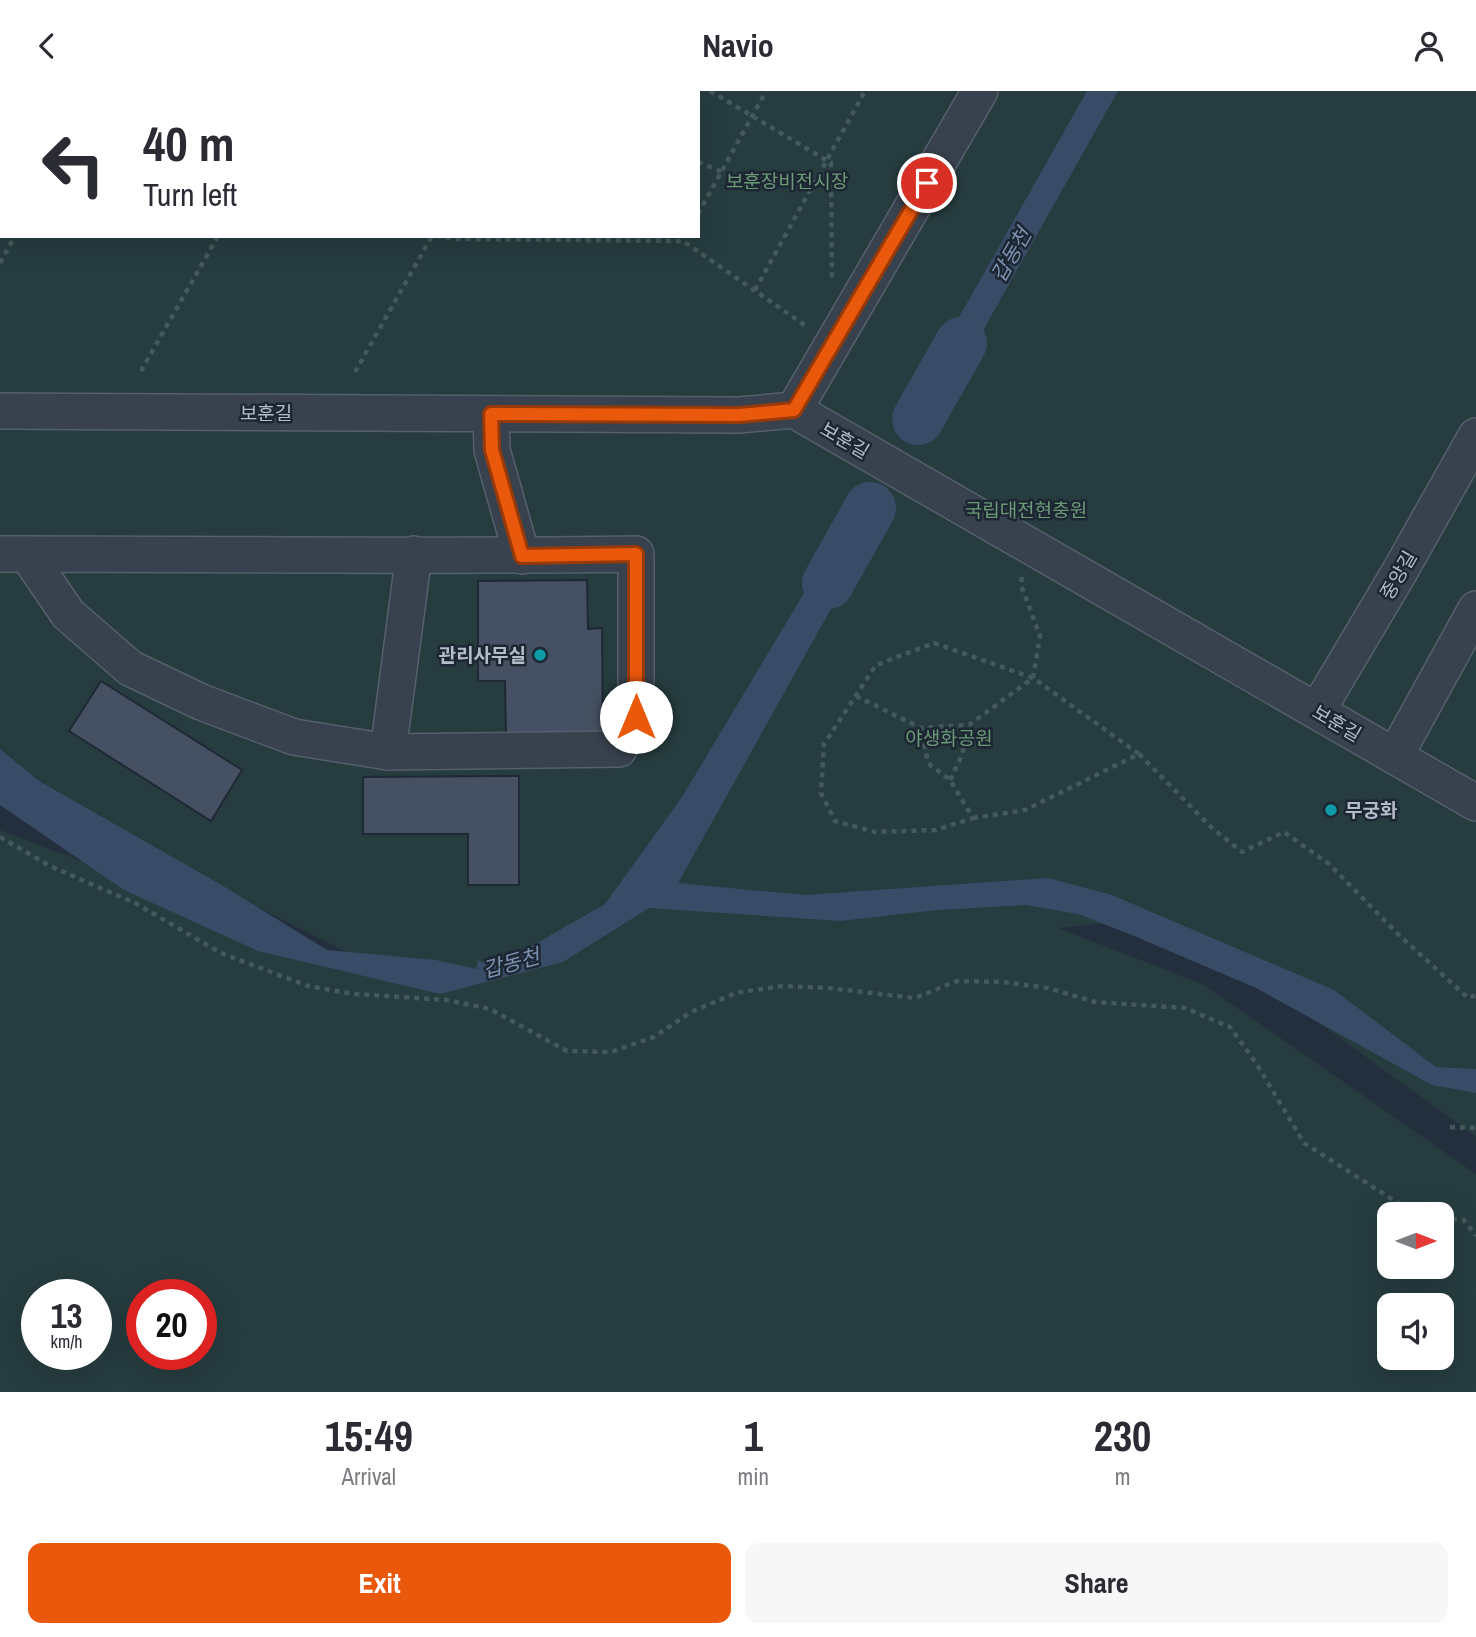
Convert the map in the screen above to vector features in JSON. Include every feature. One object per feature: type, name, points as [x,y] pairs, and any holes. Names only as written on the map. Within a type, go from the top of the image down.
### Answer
[{"type":"lane","points":[[794,410],[981,91]]},
{"type":"lane","name":"보훈길","points":[[0,411],[739,415],[794,410],[1476,803]]},
{"type":"lane","points":[[491,414],[492,450],[522,556]]},
{"type":"lane","name":"중앙길","points":[[1317,711],[1476,436]]},
{"type":"lane","points":[[13,554],[636,554],[636,717],[619,749],[388,752],[294,737],[201,702],[130,668],[68,614],[13,554]]},
{"type":"lane","points":[[388,752],[414,554]]},
{"type":"lane","points":[[1395,756],[1476,609]]},
{"type":"path","points":[[710,91],[831,163],[832,282]]},
{"type":"path","points":[[700,210],[766,91]]},
{"type":"path","points":[[755,290],[865,91]]},
{"type":"path","points":[[700,163],[722,171]]},
{"type":"path","points":[[0,263],[15,238]]},
{"type":"path","points":[[141,371],[217,238]]},
{"type":"path","points":[[355,372],[433,238]]},
{"type":"path","points":[[446,238],[684,239],[812,331]]},
{"type":"path","points":[[856,696],[921,729],[969,725],[1033,678],[1040,636],[1021,585],[1026,544]]},
{"type":"path","points":[[1139,754],[1025,810],[974,818],[936,830],[875,832],[835,821],[821,793],[824,744],[876,665],[934,643],[1033,678],[1139,754],[1212,828],[1242,852],[1284,832],[1329,864],[1399,936],[1468,998],[1476,995]]},
{"type":"path","points":[[950,780],[962,755],[969,725]]},
{"type":"path","points":[[921,729],[928,763],[950,780],[974,818]]},
{"type":"path","points":[[0,837],[50,866],[135,903],[222,953],[286,978],[308,986],[354,994],[447,1000],[490,1009],[567,1051],[611,1052],[654,1037],[691,1012],[736,993],[782,986],[828,988],[915,998],[957,981],[1003,982],[1048,988],[1096,1002],[1185,1008],[1230,1027],[1256,1063],[1304,1143],[1396,1202]]},
{"type":"path","points":[[1450,1127],[1476,1128]]},
{"type":"path","points":[[1454,1219],[1464,1220],[1476,1236]]},
{"type":"green space","name":"국립대전현충원","points":[[700,91],[1476,91],[1476,1137],[1208,942],[1152,918],[1059,928],[1204,985],[1476,1174],[1476,1392],[0,1392],[0,830],[422,990],[0,777],[0,238],[700,238]]},
{"type":"water","points":[[1087,91],[1118,91],[946,396],[935,405],[925,406],[919,397],[923,381]]},
{"type":"water","points":[[855,520],[864,522],[869,541],[678,883],[805,895],[1048,878],[1112,895],[1334,990],[1436,1067],[1476,1069],[1476,1093],[1432,1085],[1256,988],[1132,935],[1078,914],[1025,905],[937,910],[840,921],[649,908],[563,962],[440,994],[258,951],[124,890],[0,805],[0,749],[39,781],[225,887],[327,950],[436,960],[476,969],[478,961],[500,964],[605,904],[682,797],[846,523]]},
{"type":"building","name":"관리사무실","points":[[587,580],[588,629],[602,628],[603,738],[506,738],[505,681],[478,681],[478,581]]},
{"type":"building","points":[[101,681],[242,770],[211,821],[69,731]]},
{"type":"building","points":[[519,776],[519,885],[468,885],[468,834],[363,834],[363,777]]},
{"type":"waterway","name":"갑동천","points":[[918,419],[961,343]]},
{"type":"waterway","name":"갑동천","points":[[828,583],[870,508]]},
{"type":"place","name":"관리사무실","points":[[540,655]]},
{"type":"place","name":"무궁화","points":[[1331,810]]},
{"type":"route","points":[[636,717],[636,554],[522,556],[492,450],[491,414],[739,415],[794,410],[927,183]]},
{"type":"park label","name":"보훈장비전시장","points":[[787,181]]},
{"type":"park label","name":"야생화공원","points":[[949,738]]}]
